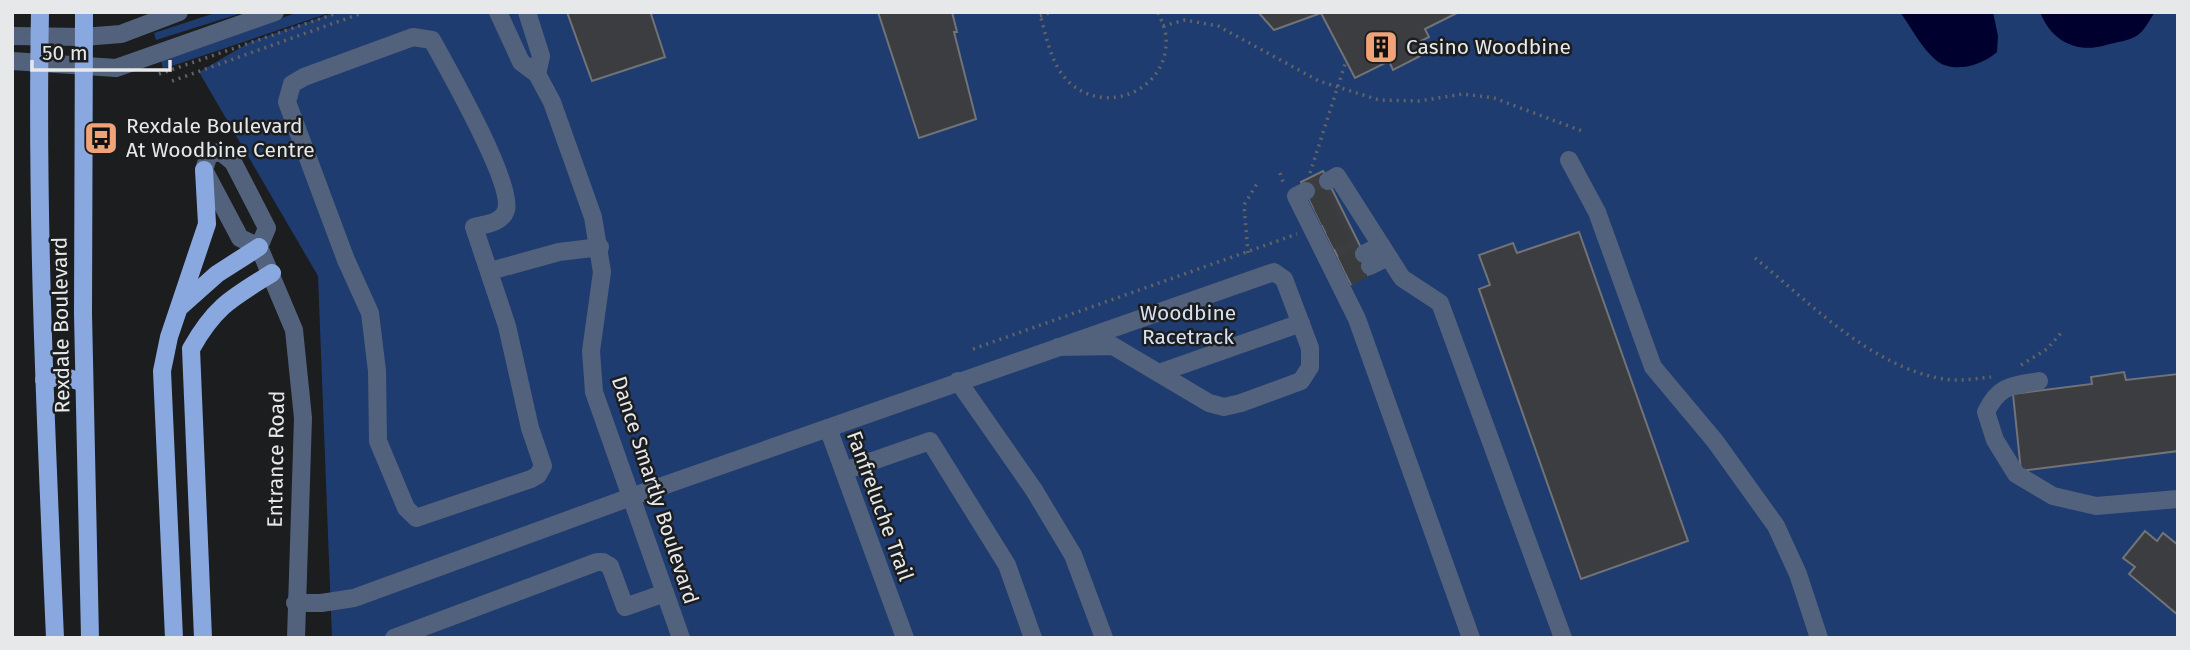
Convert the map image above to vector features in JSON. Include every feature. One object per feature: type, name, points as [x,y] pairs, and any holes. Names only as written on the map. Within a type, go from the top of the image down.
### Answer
[{"type":"main road","name":"Rexdale Boulevard","points":[[40,12],[44,380],[55,638]]},
{"type":"main road","name":"Rexdale Boulevard","points":[[83,12],[84,383],[90,638]]},
{"type":"main road","points":[[174,638],[162,370],[169,337],[207,224],[204,170]]},
{"type":"main road","points":[[181,306],[217,274],[259,247]]},
{"type":"main road","points":[[203,638],[191,349],[205,325],[225,301],[272,273]]},
{"type":"main road","points":[[44,380],[64,376],[84,383]]},
{"type":"street","points":[[12,36],[83,37],[121,34],[179,12]]},
{"type":"street","points":[[12,61],[116,68],[275,12]]},
{"type":"street","name":"Dance Smartly Boulevard","points":[[498,12],[521,62],[537,74],[552,102],[600,247],[601,285],[591,351],[594,392],[681,638]]},
{"type":"street","name":"Dance Smartly Boulevard","points":[[527,12],[541,56],[537,74]]},
{"type":"street","points":[[412,37],[432,40],[483,134],[507,204],[501,218],[474,227],[490,271],[507,326],[542,471],[531,479],[416,518],[406,509],[378,441],[376,371],[370,313],[346,260],[290,113],[287,102],[292,84],[412,37]]},
{"type":"street","name":"Entrance Road","points":[[259,247],[267,228],[233,162],[226,154],[215,152],[205,161],[204,170],[240,238],[259,247],[294,330],[303,418],[295,603],[296,638]]},
{"type":"street","points":[[1569,160],[1597,212],[1653,367],[1716,441],[1776,526],[1798,574],[1819,638]]},
{"type":"street","points":[[1357,223],[1402,278],[1440,303],[1563,638]]},
{"type":"street","points":[[1318,230],[1357,318],[1471,638]]},
{"type":"street","points":[[490,271],[559,252],[600,247]]},
{"type":"street","points":[[828,428],[1058,346],[1274,272],[1284,279],[1301,323],[1310,348],[1310,367],[1301,380],[1224,407],[1209,403],[1113,346],[1058,346]]},
{"type":"street","points":[[1158,373],[1301,323]]},
{"type":"street","points":[[958,381],[1034,490],[1073,555],[1104,638]]},
{"type":"street","points":[[2039,381],[2007,387],[1994,394],[1986,412],[1995,440],[2016,474],[2053,496],[2096,506],[2178,499]]},
{"type":"street","name":"Fanfreluche Trail","points":[[295,603],[321,603],[354,598],[828,428],[905,638]]},
{"type":"street","points":[[844,471],[930,441],[1007,565],[1033,638]]},
{"type":"street","points":[[394,638],[597,562],[610,566],[625,607],[665,593]]},
{"type":"path","points":[[172,81],[365,12]]},
{"type":"path","points":[[1052,12],[1039,14],[1055,62],[1065,78],[1094,97],[1112,99],[1130,95],[1145,86],[1157,73],[1164,56],[1163,26],[1158,12]]},
{"type":"path","points":[[1163,26],[1185,20],[1218,26],[1320,81],[1379,100],[1419,101],[1462,94],[1494,98],[1582,131]]},
{"type":"path","points":[[1318,230],[1310,174],[1313,157],[1346,61]]},
{"type":"path","points":[[1280,173],[1285,189],[1318,230]]},
{"type":"path","points":[[1248,253],[1244,205],[1258,182]]},
{"type":"path","points":[[973,349],[1300,233],[1318,230]]},
{"type":"path","points":[[1755,258],[1831,320],[1881,355],[1937,378],[1964,381],[1994,376]]},
{"type":"path","points":[[2020,366],[2047,349],[2061,333]]},
{"type":"green space","points":[[218,12],[245,12],[156,40],[154,33]]},
{"type":"green space","points":[[299,12],[332,12],[163,69],[161,60]]},
{"type":"green space","name":"Woodbine Racetrack","points":[[336,12],[2178,12],[2178,638],[332,638],[318,276],[199,72],[250,42]]},
{"type":"shaded area","points":[[1900,12],[1993,12],[1998,36],[1997,52],[1984,61],[1968,66],[1944,65],[1926,50]]},
{"type":"shaded area","points":[[2040,12],[2155,12],[2138,35],[2123,41],[2085,48],[2058,38]]},
{"type":"building","points":[[567,12],[655,12],[651,14],[665,57],[592,81]]},
{"type":"building","points":[[878,12],[952,12],[957,32],[954,32],[976,119],[919,138]]},
{"type":"building","name":"Casino Woodbine","points":[[1258,12],[1459,12],[1425,29],[1429,37],[1421,41],[1426,53],[1393,70],[1389,61],[1355,78],[1321,13],[1274,30]]},
{"type":"building","points":[[1323,171],[1373,272],[1351,284],[1301,182]]},
{"type":"building","points":[[1579,232],[1688,541],[1581,579],[1479,289],[1490,285],[1479,255],[1513,243],[1517,253]]},
{"type":"building","points":[[2124,372],[2126,380],[2178,374],[2178,451],[2021,471],[2013,394],[2092,384],[2091,377]]},
{"type":"building","points":[[2145,531],[2157,541],[2163,533],[2178,545],[2178,615],[2129,574],[2135,567],[2123,558]]},
{"type":"tunnel","points":[[1312,204],[1334,193]]},
{"type":"tunnel","points":[[1318,217],[1341,206]]},
{"type":"tunnel","points":[[1324,228],[1346,217]]},
{"type":"tunnel","points":[[1330,241],[1352,230]]},
{"type":"tunnel","points":[[1342,265],[1364,254]]},
{"type":"tunnel","points":[[1348,277],[1370,266]]},
{"type":"place","name":"Casino Woodbine","points":[[1381,47]]},
{"type":"place","name":"Rexdale Boulevard At Woodbine Centre","points":[[101,138]]}]
